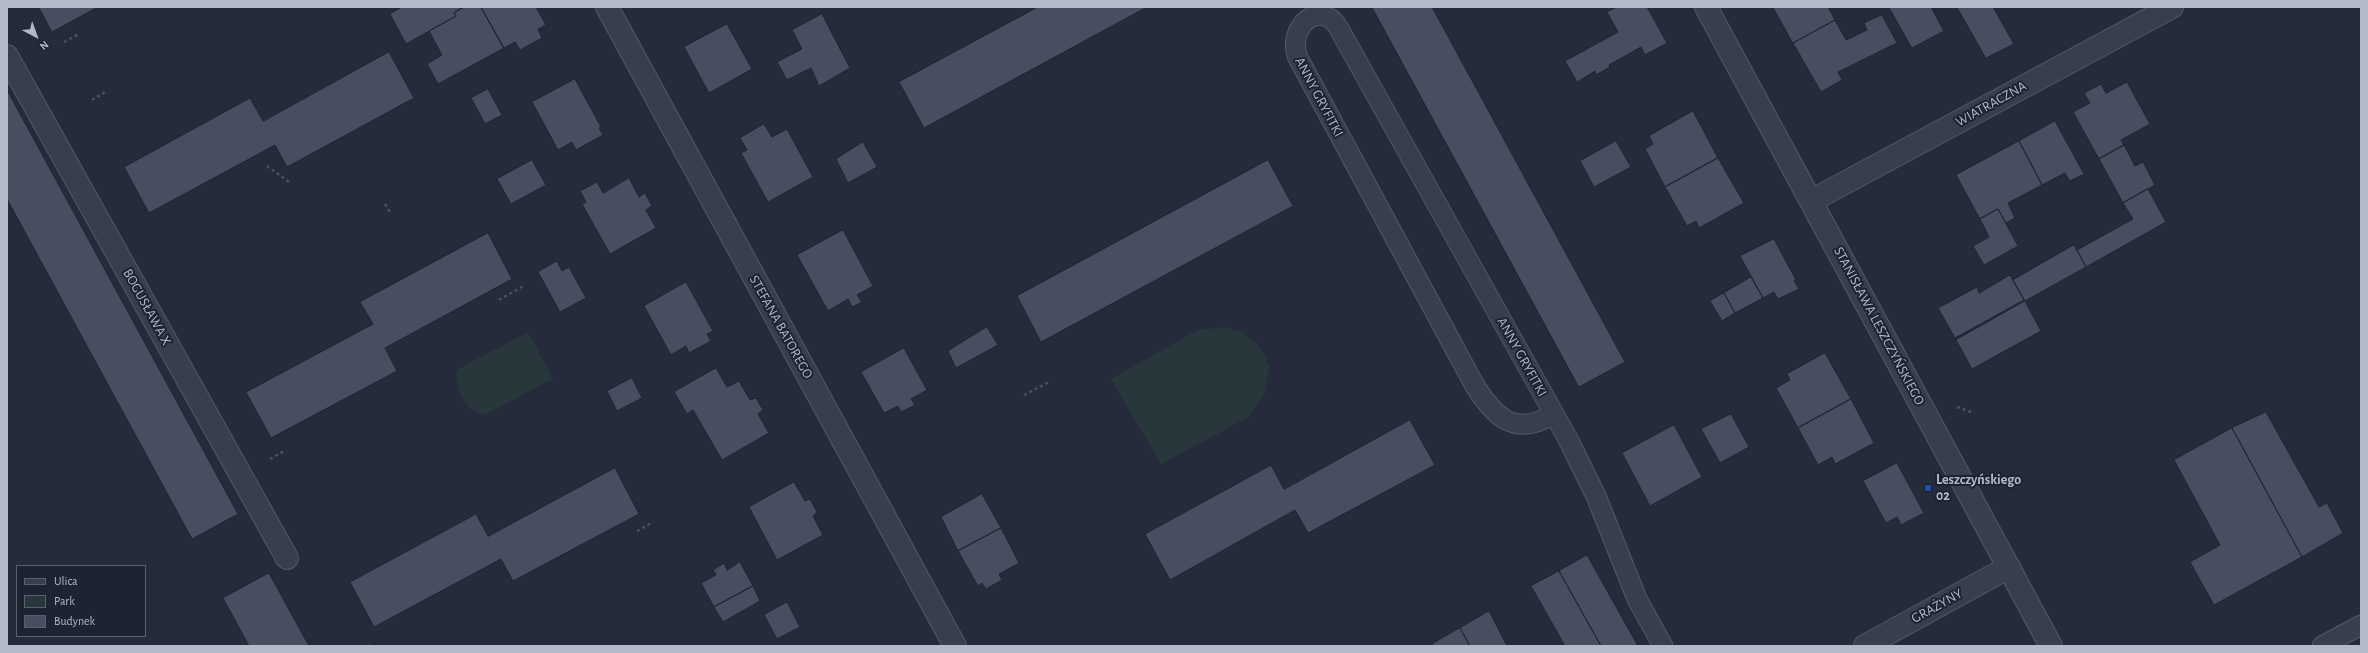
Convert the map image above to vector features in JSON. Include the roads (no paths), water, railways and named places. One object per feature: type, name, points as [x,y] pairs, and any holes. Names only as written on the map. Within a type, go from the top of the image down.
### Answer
[{"type":"street","name":"STEFANA BATOREGO","points":[[607,7],[956,646]]},
{"type":"street","name":"STANISŁAWA LESZCZYŃSKIEGO","points":[[1706,7],[2051,646]]},
{"type":"street","name":"WIATRACZNA","points":[[1811,201],[2172,7]]},
{"type":"street","name":"BOGUSŁAWA X","points":[[7,56],[287,558]]},
{"type":"street","name":"GRAŻYNY","points":[[1865,646],[2009,567]]},
{"type":"lane","name":"ANNY GRYFITKI","points":[[1554,414],[1539,424],[1517,424],[1502,418],[1490,407],[1475,386],[1297,56],[1294,47],[1295,34],[1300,25],[1311,17],[1320,14],[1327,15],[1336,23],[1554,414],[1596,496],[1620,562],[1637,599],[1663,646]]},
{"type":"lane","points":[[2322,646],[2361,625]]},
{"type":"place","name":"Leszczyńskiego 02","points":[[1928,488]]}]
